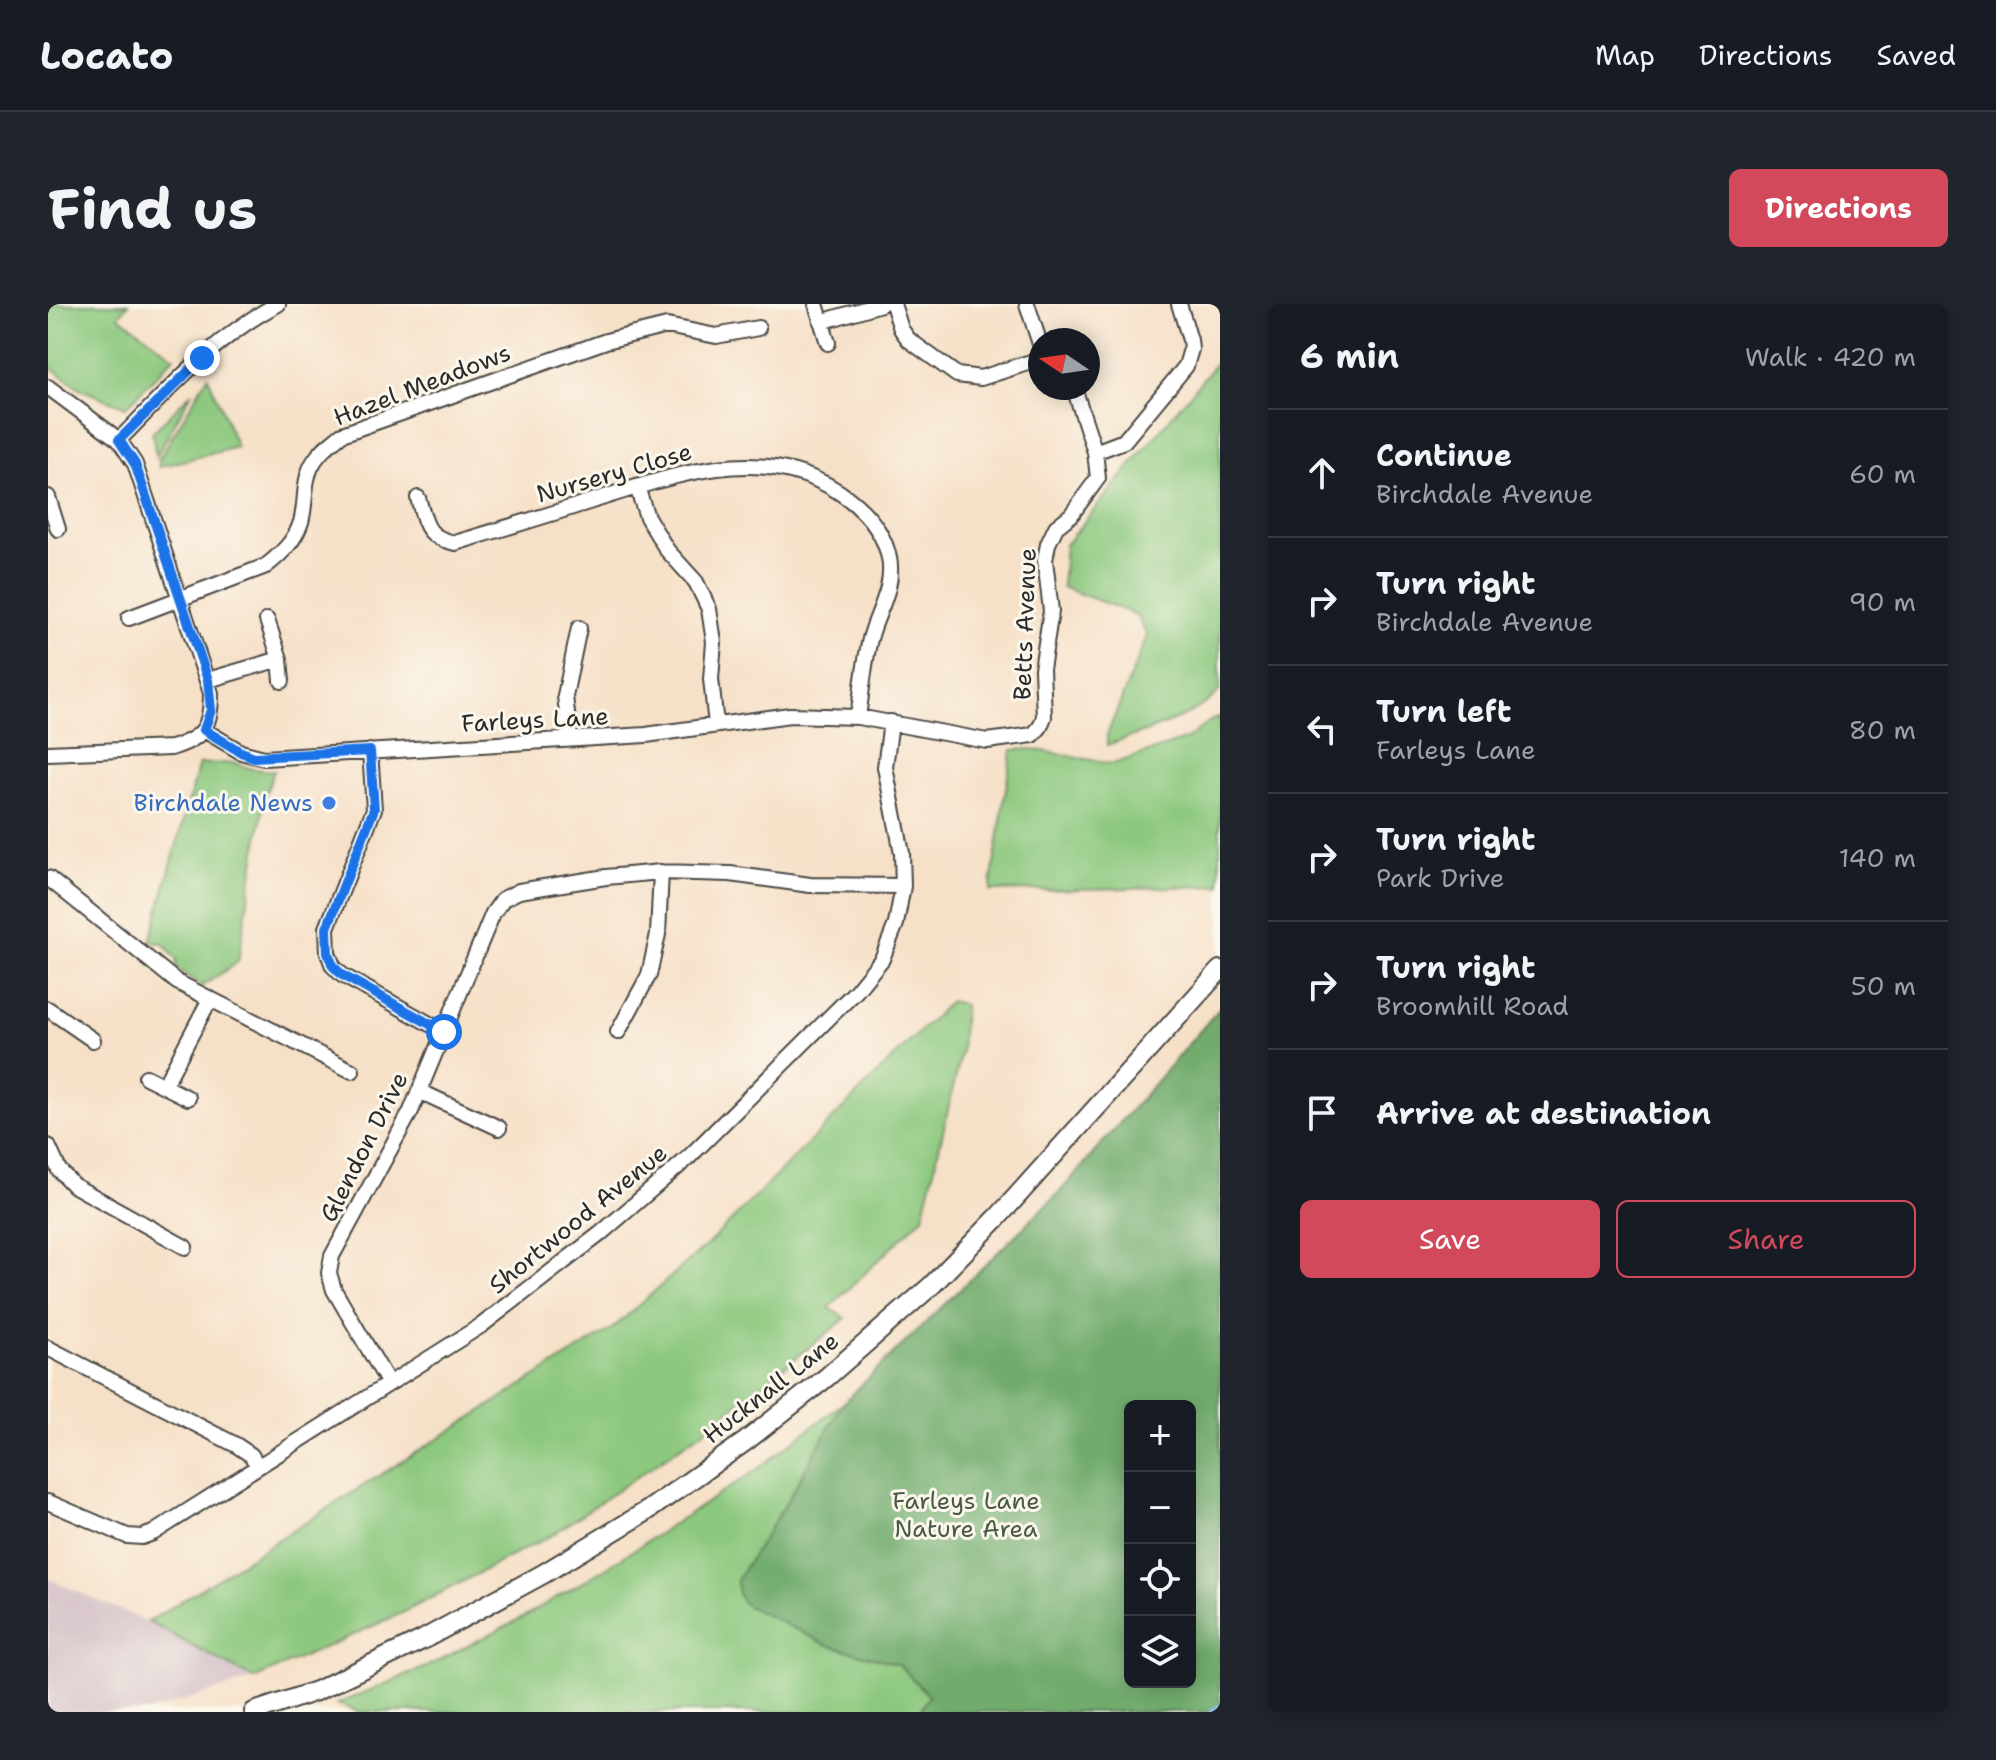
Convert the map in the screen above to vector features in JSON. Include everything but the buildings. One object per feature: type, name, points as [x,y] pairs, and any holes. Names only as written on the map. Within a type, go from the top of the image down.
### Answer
[{"type":"main road","name":"Hucknall Lane","points":[[254,1712],[316,1691],[424,1639],[543,1574],[647,1511],[746,1441],[827,1377],[932,1285],[998,1217],[1220,970]]},
{"type":"street","points":[[119,440],[228,335],[278,304]]},
{"type":"street","points":[[816,304],[828,343]]},
{"type":"street","points":[[821,322],[881,304]]},
{"type":"street","points":[[893,304],[901,329],[909,340],[957,375],[981,378],[1028,363]]},
{"type":"street","points":[[1027,304],[1035,328]]},
{"type":"street","points":[[1095,452],[1124,441],[1186,366],[1190,340],[1179,304]]},
{"type":"street","name":"Hazel Meadows","points":[[129,618],[266,566],[282,553],[301,522],[305,485],[313,463],[325,447],[342,434],[606,341],[667,326],[716,336],[758,328]]},
{"type":"street","points":[[48,387],[119,440],[135,464],[208,680],[211,710],[204,730],[195,739],[171,748],[48,753]]},
{"type":"street","name":"Betts Avenue","points":[[1033,735],[1044,717],[1042,669],[1051,611],[1045,560],[1048,544],[1056,527],[1071,515],[1098,478],[1095,452],[1078,400]]},
{"type":"street","name":"Nursery Close","points":[[418,498],[427,529],[438,540],[455,543],[682,474],[726,466],[767,466],[829,484],[862,510],[880,532],[889,559],[889,591],[869,643],[858,717]]},
{"type":"street","points":[[637,487],[647,517],[667,550],[696,582],[709,609],[714,642],[711,679],[716,725]]},
{"type":"street","points":[[49,506],[58,529]]},
{"type":"street","points":[[267,620],[280,659],[282,681]]},
{"type":"street","points":[[570,739],[565,696],[579,628]]},
{"type":"street","points":[[208,680],[280,659]]},
{"type":"street","name":"Farleys Lane","points":[[204,730],[254,757],[646,735],[790,715],[858,717],[987,741],[1033,735]]},
{"type":"street","name":"Shortwood Avenue","points":[[48,1502],[127,1536],[142,1537],[153,1533],[482,1325],[600,1234],[688,1158],[856,991],[882,959],[896,924],[903,886],[902,853],[885,767],[891,722]]},
{"type":"street","points":[[370,751],[374,809],[327,928],[328,953],[333,966],[342,975],[444,1032]]},
{"type":"street","points":[[618,1032],[649,975],[658,934],[661,872]]},
{"type":"street","name":"Glendon Drive","points":[[389,1384],[334,1290],[329,1273],[332,1256],[411,1111],[493,913],[503,899],[519,891],[661,872],[730,874],[810,885],[903,886]]},
{"type":"street","points":[[48,878],[164,974],[352,1071]]},
{"type":"street","points":[[164,1086],[210,999]]},
{"type":"street","points":[[48,1009],[93,1040]]},
{"type":"street","points":[[146,1077],[188,1098]]},
{"type":"street","points":[[419,1091],[499,1128]]},
{"type":"street","points":[[48,1146],[59,1170],[73,1185],[185,1247]]},
{"type":"street","points":[[48,1348],[236,1445],[251,1455],[258,1466]]},
{"type":"shaded area","points":[[48,1579],[148,1622],[254,1679],[146,1712],[48,1712]]},
{"type":"green space","points":[[48,304],[128,304],[119,316],[174,357],[126,407],[80,389],[48,365]]},
{"type":"green space","points":[[1220,358],[1220,690],[1184,716],[1107,745],[1107,735],[1147,636],[1137,615],[1062,587],[1065,545]]},
{"type":"green space","points":[[208,376],[237,447],[159,467],[159,459]]},
{"type":"green space","points":[[192,392],[156,457],[152,433]]},
{"type":"green space","points":[[1220,716],[1220,886],[990,891],[1012,750],[1032,749],[1113,764],[1187,739]]},
{"type":"green space","points":[[234,763],[274,771],[265,796],[238,962],[202,986],[177,969],[176,959],[163,943],[150,942],[199,764]]},
{"type":"green space","points":[[950,1001],[964,1005],[961,1054],[923,1217],[829,1308],[846,1318],[705,1430],[552,1535],[404,1612],[254,1679],[148,1622],[613,1328],[709,1243]]},
{"type":"green space","name":"Farleys Lane Nature Area","points":[[1220,1008],[1220,1712],[359,1712],[337,1704],[426,1667],[523,1617],[601,1571],[755,1471],[843,1403],[1060,1192]]},
{"type":"green space","name":"Farleys Lane Nature Area","points":[[1220,1008],[1220,1712],[919,1712],[929,1696],[898,1664],[828,1645],[747,1606],[738,1594],[737,1580],[788,1500],[843,1403],[1060,1192]]},
{"type":"waterway","points":[[1211,1712],[1220,1706]]},
{"type":"place","name":"Birchdale News","points":[[329,803]]},
{"type":"route","points":[[202,358],[119,440],[135,464],[208,680],[211,710],[204,730],[254,757],[370,751],[374,809],[327,928],[328,953],[333,966],[342,975],[444,1032]]}]
